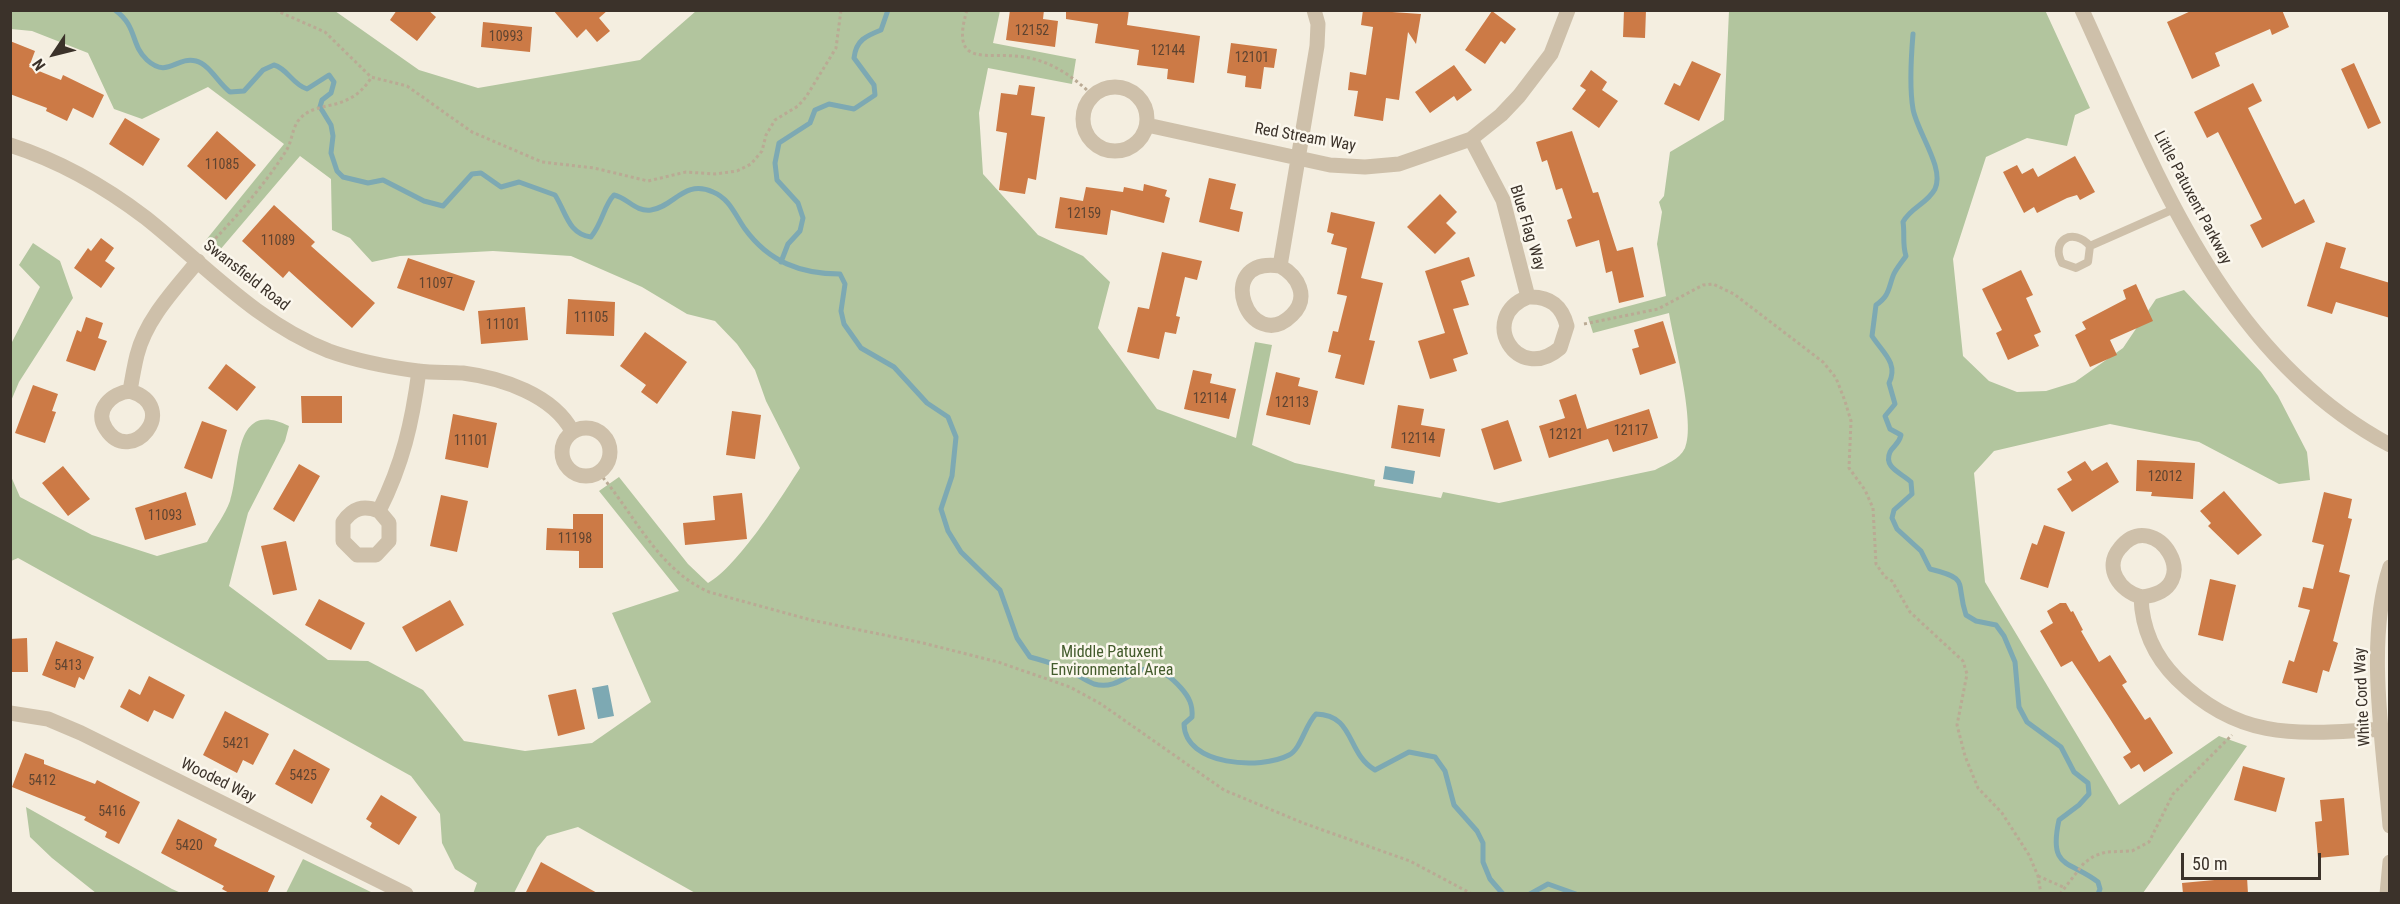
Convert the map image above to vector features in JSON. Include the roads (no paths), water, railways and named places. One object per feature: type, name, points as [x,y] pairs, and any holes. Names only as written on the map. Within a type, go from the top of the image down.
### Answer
[{"type":"street","points":[[1280,266],[1317,46],[1318,24],[1314,10]]},
{"type":"street","name":"Red Stream Way","points":[[1147,125],[1330,165],[1365,167],[1399,164],[1471,139],[1501,115],[1537,74],[1551,54],[1568,10]]},
{"type":"street","name":"Little Patuxent Parkway","points":[[2082,10],[2174,209],[2203,262],[2234,307],[2295,375],[2334,409],[2390,445]]},
{"type":"street","points":[[1114,87],[1128,89],[1144,105],[1147,125],[1142,137],[1134,146],[1124,150],[1110,151],[1098,147],[1087,136],[1083,124],[1083,112],[1092,95],[1102,89],[1114,87]]},
{"type":"street","name":"Blue Flag Way","points":[[1471,139],[1503,200],[1528,297]]},
{"type":"street","name":"Swansfield Road","points":[[10,145],[59,164],[94,182],[147,219],[247,304],[302,339],[356,359],[419,371],[464,374],[512,386],[553,407],[566,418],[572,431]]},
{"type":"street","points":[[130,391],[137,353],[148,329],[164,302],[198,261]]},
{"type":"street","name":"Blue Flag Way","points":[[1528,297],[1550,299],[1565,316],[1567,326],[1560,348],[1551,356],[1531,359],[1520,356],[1509,346],[1504,324],[1511,307],[1528,297]]},
{"type":"street","points":[[380,511],[402,463],[411,428],[419,371]]},
{"type":"street","points":[[591,428],[606,438],[610,457],[599,473],[580,476],[565,465],[561,446],[572,431],[591,428]]},
{"type":"street","points":[[2143,536],[2162,542],[2172,556],[2174,566],[2169,584],[2161,592],[2141,597],[2129,593],[2121,586],[2115,578],[2113,565],[2121,546],[2131,539],[2143,536]]},
{"type":"street","name":"White Cord Way","points":[[2390,567],[2379,612],[2378,653],[2390,826]]},
{"type":"street","points":[[2141,597],[2145,632],[2171,672],[2195,697],[2244,724],[2309,733],[2382,729]]},
{"type":"street","name":"Wooded Way","points":[[10,713],[48,719],[81,734],[406,894]]},
{"type":"street","points":[[2387,894],[2390,862]]},
{"type":"lane","points":[[2090,246],[2174,209]]},
{"type":"lane","points":[[2073,236],[2082,237],[2090,246],[2088,262],[2076,268],[2062,263],[2058,255],[2064,239],[2073,236]]},
{"type":"water","points":[[1385,466],[1415,471],[1413,484],[1383,479]]},
{"type":"water","points":[[608,685],[614,716],[598,719],[592,688]]},
{"type":"waterway","points":[[115,10],[131,29],[142,54],[154,65],[166,67],[183,61],[196,61],[210,70],[230,92],[244,91],[263,70],[274,65],[283,70],[297,84],[307,89],[329,75],[334,82],[331,93],[322,100],[320,107],[331,125],[333,136],[331,153],[337,171],[343,177],[368,183],[383,180],[424,201],[443,206],[472,174],[481,173],[501,187],[519,182],[555,195],[572,227],[577,232],[591,237],[614,195],[645,210],[659,208],[694,189],[703,189],[719,195],[728,203],[754,240],[775,258],[812,272],[840,274],[845,284],[841,311],[844,324],[861,348],[894,367],[927,403],[948,417],[956,437],[952,476],[941,509],[948,531],[961,552],[1000,590],[1017,638],[1030,657],[1060,666],[1094,684],[1106,685],[1117,682],[1145,669],[1155,669],[1167,675],[1184,691],[1191,705],[1192,717],[1184,724],[1188,738],[1197,749],[1226,761],[1261,762],[1289,755],[1297,748],[1316,714],[1329,716],[1338,721],[1359,754],[1375,770],[1409,752],[1435,757],[1445,771],[1454,805],[1477,831],[1483,843],[1483,862],[1490,879],[1503,894]]},
{"type":"waterway","points":[[781,262],[788,244],[800,231],[803,218],[798,203],[777,180],[775,163],[779,143],[810,123],[815,110],[829,104],[854,109],[875,95],[874,85],[854,58],[859,43],[881,30],[888,10]]},
{"type":"waterway","points":[[1913,34],[1911,62],[1913,109],[1933,161],[1937,180],[1932,194],[1903,222],[1906,256],[1894,274],[1886,296],[1876,305],[1872,336],[1891,364],[1892,376],[1889,383],[1895,404],[1885,416],[1890,429],[1901,435],[1890,452],[1889,462],[1894,470],[1911,482],[1912,494],[1894,510],[1892,518],[1897,529],[1921,551],[1930,569],[1957,579],[1966,615],[1976,621],[1996,625],[2004,636],[2015,662],[2019,707],[2027,722],[2061,747],[2074,772],[2088,783],[2089,794],[2059,820],[2056,836],[2057,848],[2059,856],[2070,866],[2098,882],[2100,889],[2098,894]]},
{"type":"waterway","points":[[1530,894],[1548,884],[1576,894]]},
{"type":"park label","name":"Middle Patuxent Environmental Area","points":[[1112,662]]}]
